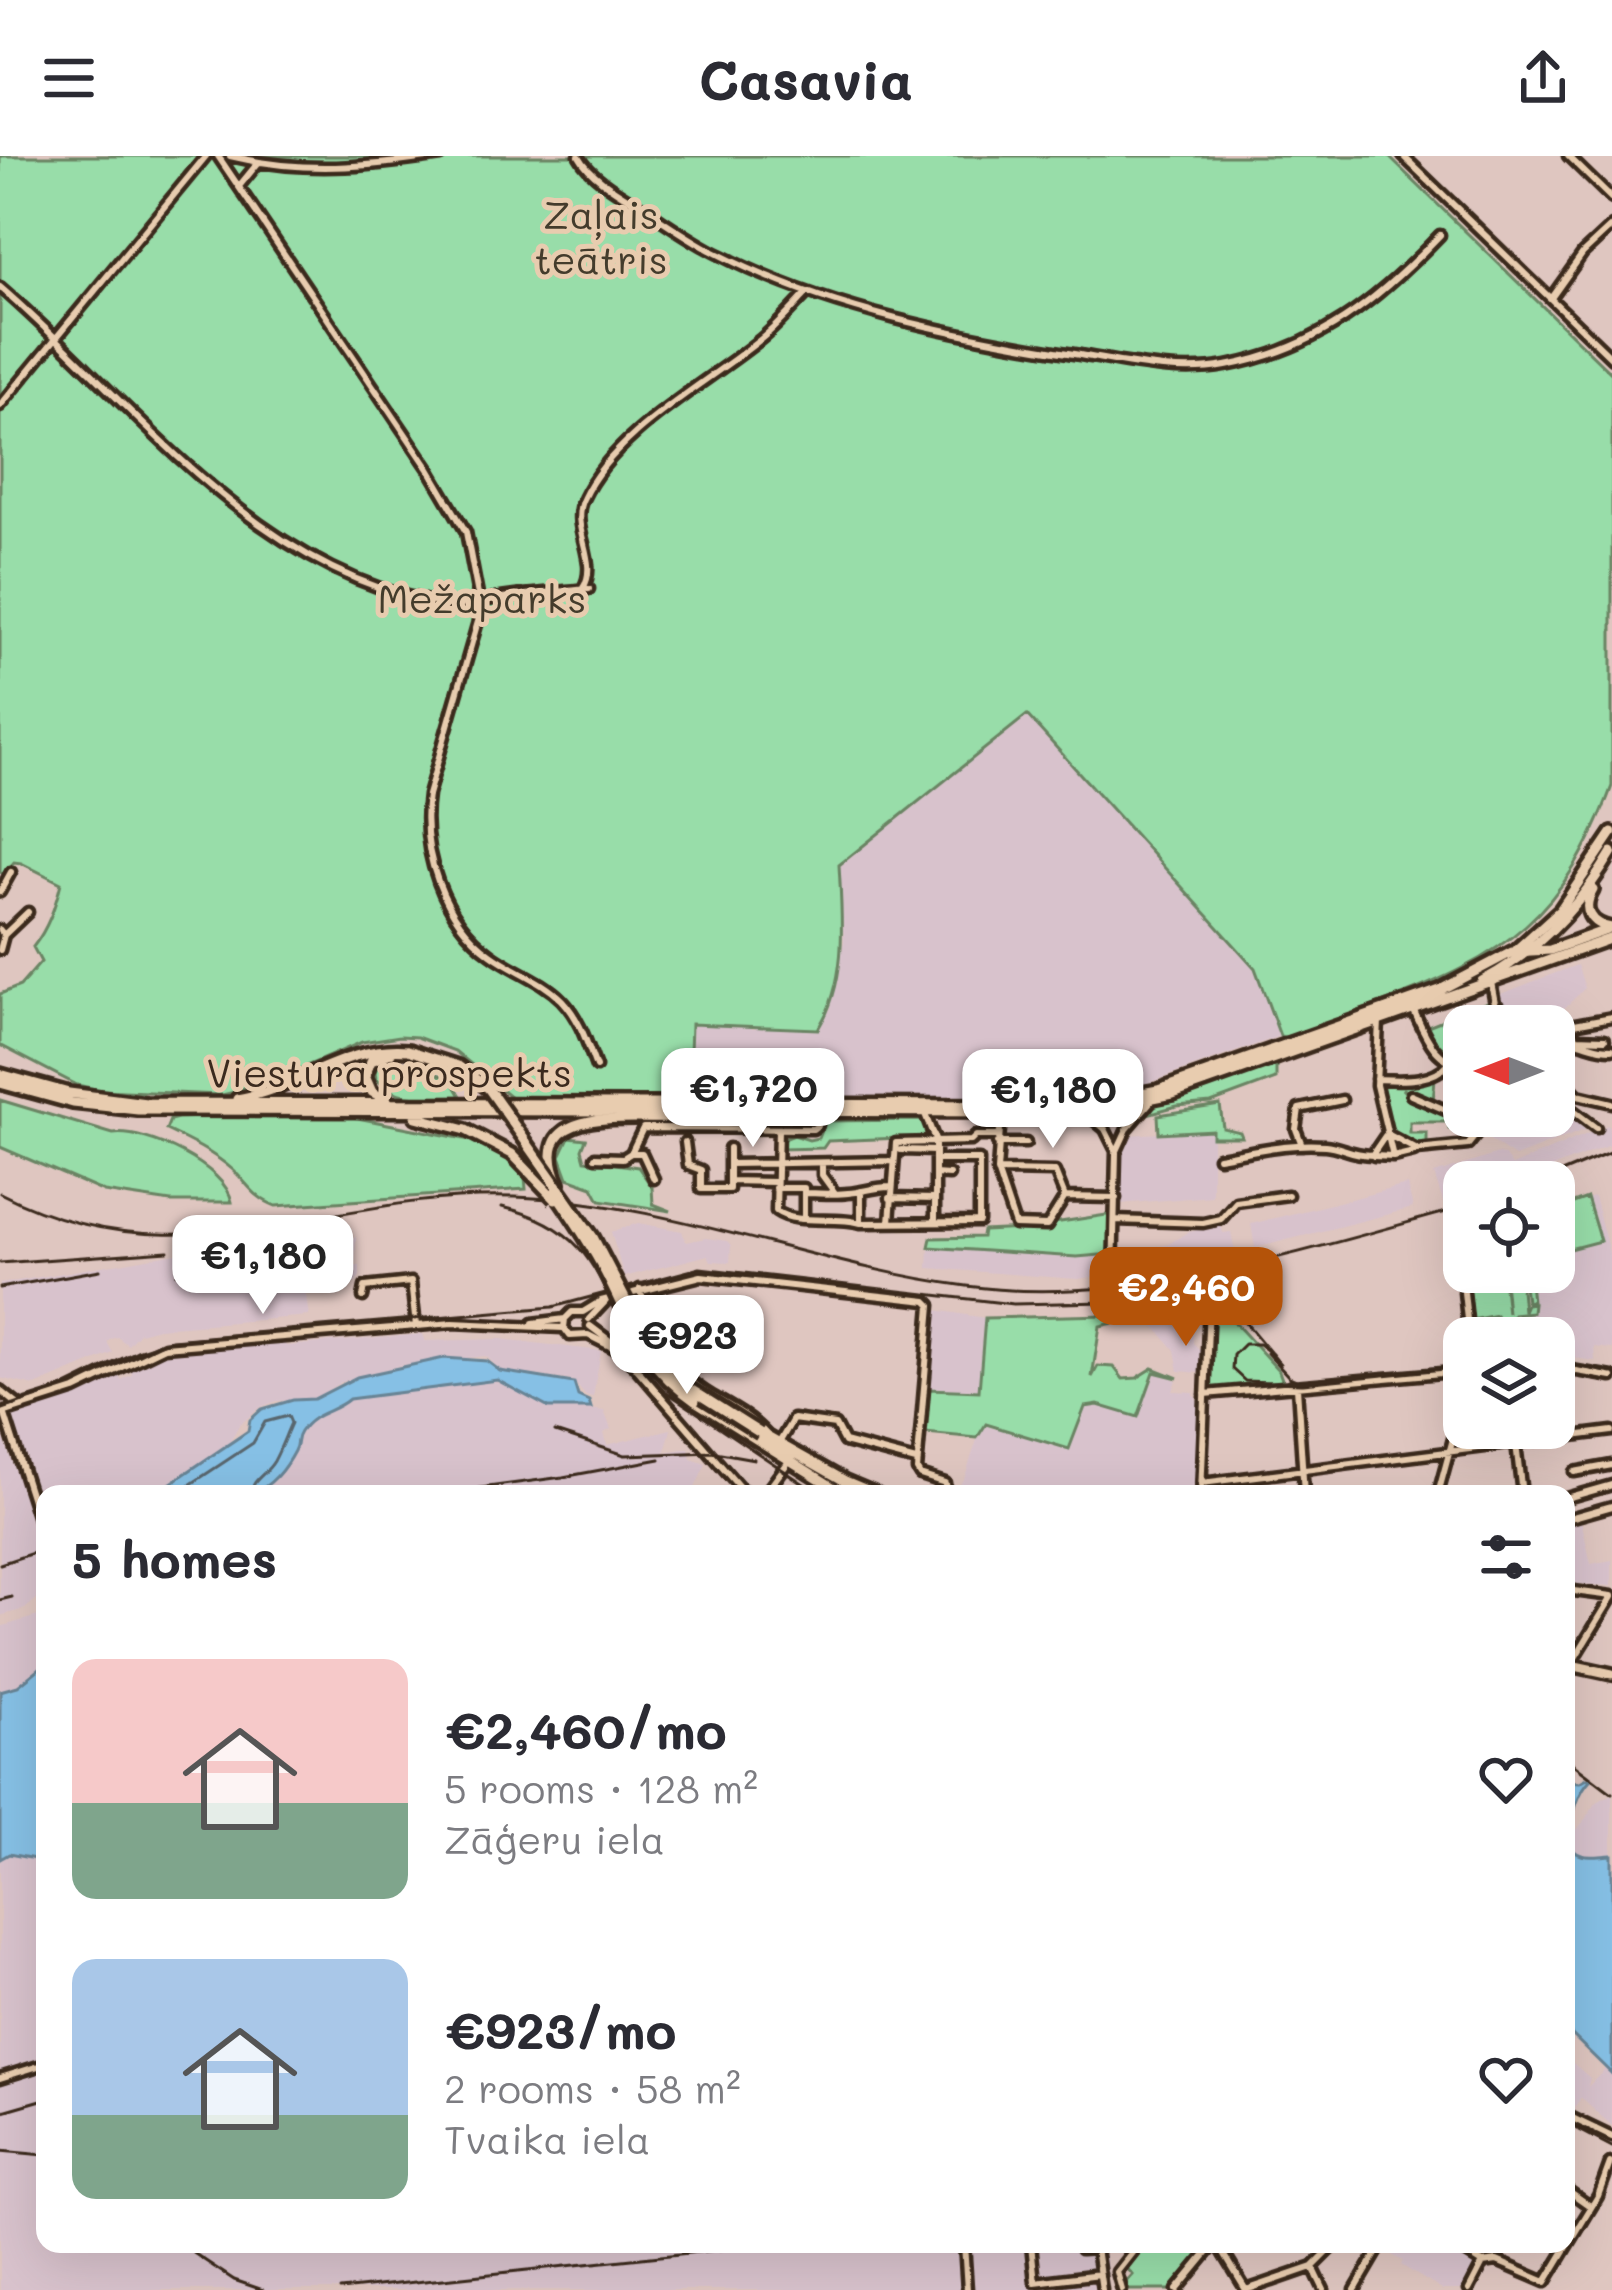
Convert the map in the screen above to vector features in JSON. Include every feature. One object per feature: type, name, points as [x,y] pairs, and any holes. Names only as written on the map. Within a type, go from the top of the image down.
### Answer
[{"type":"main road","points":[[1512,952],[1560,910],[1611,834]]},
{"type":"main road","points":[[1611,854],[1587,909],[1595,923],[1612,928]]},
{"type":"main road","points":[[1467,989],[1530,950],[1584,895],[1611,854]]},
{"type":"main road","name":"Viestura prospekts","points":[[0,1084],[109,1108],[375,1112],[706,1105],[1084,1112],[1151,1101],[1378,1017],[1512,952],[1550,950],[1612,928]]},
{"type":"main road","name":"Viestura prospekts","points":[[1378,1017],[1612,938]]},
{"type":"main road","points":[[206,1104],[271,1092],[367,1051],[408,1052],[458,1066],[488,1088],[564,1194],[607,1259],[642,1334],[664,1367],[699,1396],[761,1437],[779,1443],[793,1457],[855,1485]]},
{"type":"main road","points":[[401,1103],[372,1092],[365,1076],[376,1057],[408,1052],[441,1063],[481,1088],[601,1264],[650,1362],[668,1382],[835,1485]]},
{"type":"main road","name":"Viestura prospekts","points":[[0,1074],[114,1101],[1001,1115],[1118,1100],[1215,1075]]},
{"type":"main road","points":[[375,1112],[426,1118],[466,1130],[522,1162],[566,1210]]},
{"type":"main road","points":[[564,1194],[552,1165],[555,1144],[568,1127],[596,1120],[716,1113]]},
{"type":"main road","points":[[1575,1666],[1612,1674]]},
{"type":"street","points":[[0,406],[206,156]]},
{"type":"street","points":[[218,156],[456,512],[474,558],[482,602],[428,794],[425,822],[430,861],[472,938],[559,997],[578,1021],[596,1066]]},
{"type":"street","points":[[230,156],[310,169],[441,156]]},
{"type":"street","points":[[579,156],[718,254],[806,293],[907,320],[1146,365],[1210,368],[1276,353],[1361,310],[1440,235]]},
{"type":"street","points":[[1403,156],[1612,358]]},
{"type":"street","points":[[1568,156],[1612,199]]},
{"type":"street","points":[[240,185],[258,163]]},
{"type":"street","points":[[1551,298],[1582,253],[1612,226]]},
{"type":"street","points":[[0,287],[200,479],[288,541],[319,560],[402,595],[457,605],[586,590],[589,572],[580,508],[599,475],[654,420],[765,335],[806,293]]},
{"type":"street","points":[[0,892],[11,872]]},
{"type":"street","points":[[0,950],[2,932],[28,912]]},
{"type":"street","points":[[1491,982],[1498,1005]]},
{"type":"street","points":[[1412,1009],[1430,1046],[1443,1058]]},
{"type":"street","points":[[1378,1017],[1376,1079],[1393,1157]]},
{"type":"street","points":[[1612,1017],[1569,1024],[1577,1038],[1596,1048],[1612,1049]]},
{"type":"street","points":[[1577,1038],[1605,1039]]},
{"type":"street","points":[[1376,1079],[1418,1079],[1443,1071]]},
{"type":"street","points":[[706,1081],[706,1105]]},
{"type":"street","points":[[1575,1092],[1612,1103]]},
{"type":"street","points":[[1411,1095],[1443,1109]]},
{"type":"street","points":[[1285,1144],[1296,1129],[1299,1109],[1342,1100]]},
{"type":"street","points":[[1116,1153],[1127,1129],[1151,1101]]},
{"type":"street","points":[[1575,1109],[1596,1128]]},
{"type":"street","points":[[1084,1112],[1105,1129],[1116,1153],[1113,1278]]},
{"type":"street","points":[[631,1153],[643,1128],[813,1129],[819,1114]]},
{"type":"street","points":[[925,1114],[935,1141],[935,1221]]},
{"type":"street","points":[[1001,1115],[997,1171],[1015,1225],[1047,1226],[1065,1198]]},
{"type":"street","points":[[778,1129],[776,1210],[786,1218],[979,1222],[979,1160],[901,1150]]},
{"type":"street","points":[[1296,1129],[1302,1145]]},
{"type":"street","points":[[1386,1135],[1417,1150]]},
{"type":"street","points":[[1372,1155],[1386,1135]]},
{"type":"street","points":[[1218,1157],[1285,1144],[1333,1145],[1351,1154],[1393,1157],[1468,1145],[1474,1137]]},
{"type":"street","points":[[890,1222],[890,1187],[899,1141],[1026,1143]]},
{"type":"street","points":[[685,1142],[688,1165],[701,1170],[701,1189],[729,1189],[729,1148]]},
{"type":"street","points":[[596,1157],[642,1153],[654,1179]]},
{"type":"street","points":[[730,1164],[894,1162]]},
{"type":"street","points":[[822,1165],[822,1175],[836,1194]]},
{"type":"street","points":[[997,1171],[1055,1172],[1065,1198]]},
{"type":"street","points":[[935,1174],[949,1175]]},
{"type":"street","points":[[729,1181],[804,1188],[804,1218]]},
{"type":"street","points":[[804,1192],[836,1194],[890,1187]]},
{"type":"street","points":[[861,1190],[861,1223]]},
{"type":"street","points":[[1115,1220],[1203,1223],[1221,1219],[1236,1202],[1288,1195]]},
{"type":"street","points":[[890,1198],[935,1199]]},
{"type":"street","points":[[1065,1198],[1116,1198]]},
{"type":"street","points":[[584,1335],[588,1319],[608,1300],[692,1276],[927,1301],[931,1305],[917,1462],[920,1475],[945,1485]]},
{"type":"street","points":[[363,1298],[365,1286],[411,1282],[416,1325]]},
{"type":"street","points":[[640,1289],[668,1361],[692,1383],[742,1407],[761,1437]]},
{"type":"street","points":[[1220,1313],[1209,1308],[1202,1483],[1479,1449]]},
{"type":"street","points":[[564,1324],[572,1312],[588,1319],[737,1485]]},
{"type":"street","points":[[36,1514],[2,1413],[75,1390],[164,1347],[416,1325],[564,1324]]},
{"type":"street","points":[[564,1324],[570,1336],[584,1335],[620,1351]]},
{"type":"street","points":[[1575,1371],[1612,1377]]},
{"type":"street","points":[[1205,1394],[1443,1373]]},
{"type":"street","points":[[1297,1387],[1304,1485]]},
{"type":"street","points":[[0,1390],[21,1407]]},
{"type":"street","points":[[779,1443],[793,1419],[802,1419],[835,1424],[841,1440],[917,1462]]},
{"type":"street","points":[[1575,1435],[1612,1430]]},
{"type":"street","points":[[1440,1485],[1450,1449]]},
{"type":"street","points":[[1517,1449],[1521,1485]]},
{"type":"street","points":[[771,1485],[793,1457]]},
{"type":"street","points":[[1574,1472],[1612,1466]]},
{"type":"street","points":[[1575,1495],[1612,1485]]},
{"type":"street","points":[[1575,1516],[1612,1506]]},
{"type":"street","points":[[1575,1591],[1612,1596],[1575,1654]]},
{"type":"street","points":[[0,2078],[36,2067]]},
{"type":"street","points":[[1575,2119],[1612,2137]]},
{"type":"street","points":[[1575,2233],[1610,2163]]},
{"type":"street","points":[[1575,2195],[1591,2206]]},
{"type":"street","points":[[965,2253],[967,2290]]},
{"type":"street","points":[[1032,2253],[1035,2282],[1100,2274]]},
{"type":"street","points":[[1097,2253],[1102,2290]]},
{"type":"street","points":[[1122,2290],[1117,2272],[1132,2253]]},
{"type":"street","points":[[1177,2290],[1209,2253]]},
{"type":"street","points":[[1223,2253],[1246,2290],[1313,2267],[1330,2253]]},
{"type":"street","points":[[1355,2290],[1377,2253]]},
{"type":"street","points":[[1467,2253],[1483,2263],[1497,2261],[1545,2284],[1563,2253]]},
{"type":"street","points":[[1469,2290],[1483,2263]]},
{"type":"street","points":[[1313,2267],[1324,2290]]},
{"type":"shaded area","points":[[1027,714],[1255,968],[1280,1036],[1100,1096],[723,1099],[717,1094],[717,1077],[709,1070],[689,1069],[690,1024],[745,1023],[753,1029],[830,1010],[844,941],[838,865]]},
{"type":"shaded area","points":[[1577,965],[1585,988],[1568,1005],[1502,1005],[1498,995]]},
{"type":"shaded area","points":[[1575,1113],[1576,1114],[1589,1128],[1575,1133]]},
{"type":"shaded area","points":[[1608,1125],[1612,1144],[1570,1161],[1524,1161]]},
{"type":"shaded area","points":[[1212,1130],[1212,1196],[1119,1204],[1119,1157],[1127,1135]]},
{"type":"shaded area","points":[[1485,1137],[1566,1137],[1515,1157]]},
{"type":"shaded area","points":[[1498,1154],[1508,1161],[1476,1161]]},
{"type":"shaded area","points":[[1443,1171],[1443,1202],[1434,1174]]},
{"type":"shaded area","points":[[1407,1185],[1413,1208],[1255,1248],[1251,1224]]},
{"type":"shaded area","points":[[1594,1197],[1612,1263],[1612,1349],[1594,1347],[1595,1361],[1575,1358],[1575,1317],[1525,1317],[1531,1312],[1530,1293],[1575,1293],[1575,1202]]},
{"type":"shaded area","points":[[638,1223],[682,1231],[686,1242],[727,1241],[730,1262],[711,1261],[708,1255],[624,1277],[611,1232]]},
{"type":"shaded area","points":[[1221,1225],[1223,1233],[1231,1232],[1235,1252],[1121,1268],[1121,1254],[1167,1245],[1188,1232]]},
{"type":"shaded area","points":[[296,1233],[301,1254],[356,1237],[355,1266],[360,1266],[360,1276],[355,1284],[347,1277],[329,1277],[325,1288],[305,1289],[309,1316],[158,1328],[139,1333],[128,1345],[117,1337],[111,1339],[107,1342],[113,1353],[35,1386],[0,1378],[0,1284],[205,1248],[209,1257]]},
{"type":"shaded area","points":[[929,1247],[1077,1257],[1106,1254],[1108,1275],[1078,1279],[928,1268]]},
{"type":"shaded area","points":[[1178,1300],[1179,1309],[1194,1312],[1193,1343],[1202,1352],[1201,1373],[1179,1371],[1175,1350],[1146,1316],[1148,1310],[1171,1307]]},
{"type":"shaded area","points":[[936,1310],[985,1318],[979,1391],[929,1389]]},
{"type":"shaded area","points":[[423,1334],[425,1341],[501,1339],[601,1351],[593,1397],[573,1381],[500,1370],[486,1356],[402,1365],[341,1382],[314,1399],[261,1407],[239,1425],[229,1443],[168,1485],[36,1485],[36,1501],[8,1418],[83,1392],[117,1374],[121,1380],[133,1374],[128,1368],[166,1353],[284,1341],[286,1346]]},
{"type":"shaded area","points":[[1154,1371],[1177,1380],[1173,1391],[1193,1392],[1199,1404],[1196,1485],[960,1485],[986,1424],[1069,1449],[1084,1407],[1091,1404],[1138,1417]]},
{"type":"shaded area","points":[[490,1380],[535,1402],[604,1411],[611,1429],[604,1433],[607,1445],[671,1429],[665,1452],[689,1448],[691,1459],[706,1464],[696,1485],[264,1485],[282,1472],[301,1431],[323,1410],[349,1399]]},
{"type":"shaded area","points":[[0,1427],[36,1533],[36,1600],[25,1609],[0,1616]]},
{"type":"shaded area","points":[[1581,1520],[1591,1564],[1612,1560],[1612,1586],[1575,1584],[1575,1522]]},
{"type":"shaded area","points":[[36,1617],[36,1671],[18,1686],[0,1691],[0,1627]]},
{"type":"shaded area","points":[[1612,1794],[1612,1854],[1582,1857],[1575,1854],[1575,1830],[1597,1802]]},
{"type":"shaded area","points":[[9,1854],[36,1859],[36,2253],[1103,2253],[1109,2290],[0,2290],[0,1859]]},
{"type":"shaded area","points":[[1575,2065],[1590,2078],[1588,2087],[1606,2068],[1612,2073],[1612,2126],[1581,2098],[1575,2107]]},
{"type":"shaded area","points":[[1463,2253],[1480,2264],[1468,2290],[1442,2290],[1392,2255]]},
{"type":"green space","name":"Mežaparks","points":[[0,156],[1388,156],[1612,374],[1612,786],[1574,867],[1551,899],[1497,948],[1425,986],[1285,1037],[1280,1036],[1255,968],[1027,715],[839,865],[839,971],[818,1029],[691,1024],[689,1083],[697,1086],[698,1094],[690,1087],[689,1099],[511,1097],[455,1051],[400,1036],[362,1042],[293,1072],[222,1095],[77,1085],[0,1045],[0,994],[20,986],[41,962],[33,947],[61,883],[21,863],[14,862],[4,874],[0,872]]},
{"type":"green space","points":[[1443,1020],[1443,1053],[1437,1048],[1425,1027]]},
{"type":"green space","points":[[398,1060],[451,1079],[461,1096],[415,1097],[394,1092],[376,1078],[374,1066]]},
{"type":"green space","points":[[1276,1062],[1276,1079],[1211,1103],[1140,1116],[1152,1103]]},
{"type":"green space","points":[[1435,1078],[1433,1102],[1402,1089],[1443,1111],[1443,1122],[1410,1122],[1410,1133],[1427,1133],[1427,1144],[1417,1147],[1391,1134],[1380,1083]]},
{"type":"green space","points":[[0,1100],[164,1144],[216,1176],[232,1202],[171,1202],[104,1192],[0,1147]]},
{"type":"green space","points":[[1220,1105],[1223,1128],[1240,1132],[1242,1137],[1212,1137],[1212,1130],[1159,1133],[1158,1115]]},
{"type":"green space","points":[[342,1115],[485,1143],[513,1159],[525,1177],[526,1189],[276,1206],[257,1195],[218,1158],[166,1130],[170,1120],[178,1118]]},
{"type":"green space","points":[[922,1120],[925,1137],[828,1141],[823,1148],[780,1149],[779,1141],[794,1135],[818,1138],[825,1121]]},
{"type":"green space","points":[[569,1137],[586,1139],[585,1160],[638,1167],[652,1187],[653,1204],[671,1211],[600,1200],[593,1187],[568,1178],[560,1156]]},
{"type":"green space","points":[[1587,1198],[1600,1241],[1575,1248],[1575,1202]]},
{"type":"green space","points":[[1113,1214],[1111,1254],[1077,1257],[929,1247],[931,1238],[982,1237],[983,1231],[1049,1228],[1054,1223]]},
{"type":"green space","points":[[662,1292],[668,1314],[709,1298],[748,1304],[744,1331],[730,1328],[727,1313],[711,1313],[709,1320],[683,1317],[675,1359],[664,1334],[677,1328],[669,1330],[660,1317],[654,1293]]},
{"type":"green space","points":[[1470,1293],[1505,1293],[1507,1313],[1505,1293],[1521,1293],[1523,1311],[1533,1303],[1532,1312],[1512,1317],[1472,1317]]},
{"type":"green space","points":[[1215,1301],[1279,1371],[1284,1385],[1209,1389],[1211,1303]]},
{"type":"green space","points":[[1148,1310],[1146,1316],[1100,1326],[1092,1377],[1098,1366],[1114,1367],[1123,1379],[1137,1378],[1153,1368],[1178,1378],[1154,1372],[1138,1417],[1098,1405],[1085,1407],[1069,1449],[986,1424],[977,1438],[925,1433],[929,1389],[979,1391],[985,1318]]},
{"type":"green space","points":[[1137,2253],[1205,2253],[1174,2290],[1129,2290],[1125,2284],[1133,2275],[1125,2266]]},
{"type":"water","points":[[444,1358],[487,1361],[500,1371],[574,1383],[578,1396],[589,1401],[591,1408],[549,1408],[497,1380],[349,1399],[305,1425],[282,1471],[267,1485],[168,1485],[248,1431],[250,1420],[262,1409],[314,1399],[357,1377]]},
{"type":"water","points":[[36,1671],[36,1859],[9,1854],[0,1859],[0,1691],[18,1686]]},
{"type":"water","points":[[1590,1780],[1575,1809],[1575,1782]]},
{"type":"water","points":[[1575,1851],[1612,1855],[1612,2074],[1575,2038]]},
{"type":"tram line","points":[[0,1410],[172,1340],[553,1307],[700,1268],[1013,1304],[1107,1302],[1211,1290],[1225,1298],[1280,1364]]},
{"type":"tram line","points":[[1272,1354],[1259,1344],[1244,1344],[1233,1355],[1232,1369],[1245,1381],[1302,1383]]},
{"type":"tram line","points":[[1267,1353],[1289,1377],[1303,1383],[1443,1369]]},
{"type":"tram line","points":[[1575,1366],[1612,1373]]},
{"type":"railway","points":[[1575,1167],[1612,1152]]},
{"type":"railway","points":[[0,1193],[66,1220],[131,1232],[193,1234],[447,1199],[573,1201],[686,1222],[910,1277],[1029,1291],[1092,1289],[1218,1271],[1443,1213]]},
{"type":"railway","points":[[502,1207],[541,1220],[569,1238],[588,1259],[626,1337],[665,1391],[806,1485]]},
{"type":"railway","points":[[213,1259],[306,1233]]},
{"type":"railway","points":[[177,1274],[193,1260],[223,1246]]},
{"type":"railway","points":[[0,1263],[168,1251]]},
{"type":"railway","points":[[0,1288],[100,1270]]},
{"type":"railway","points":[[555,1432],[625,1455],[715,1452],[754,1459]]},
{"type":"railway","points":[[503,1485],[660,1459]]},
{"type":"railway","points":[[0,1564],[36,1552]]},
{"type":"railway","points":[[0,1600],[12,1597]]},
{"type":"railway","points":[[1575,1765],[1612,1793]]},
{"type":"railway","points":[[0,2112],[36,2102]]},
{"type":"railway","points":[[1575,2128],[1612,2147]]},
{"type":"railway","points":[[0,2151],[36,2154]]},
{"type":"railway","points":[[194,2253],[234,2280],[263,2290]]},
{"type":"railway","points":[[340,2290],[689,2253]]},
{"type":"park label","name":"Zaļais teātris","points":[[601,238]]}]
